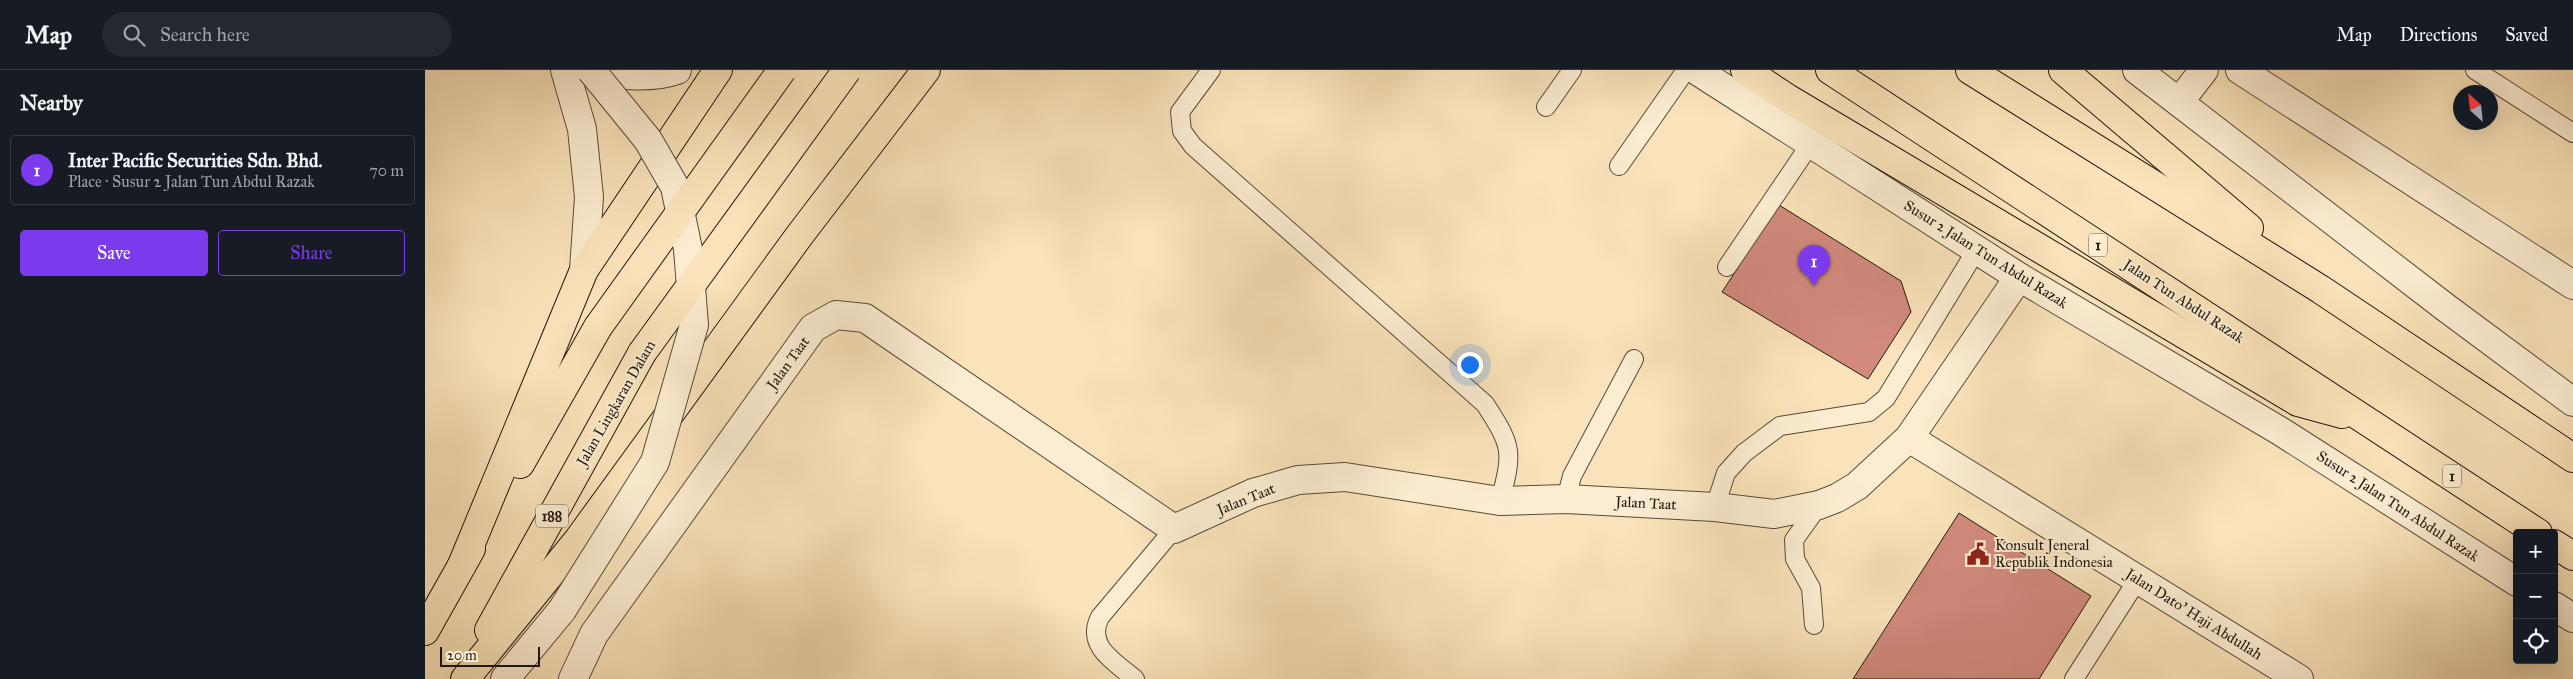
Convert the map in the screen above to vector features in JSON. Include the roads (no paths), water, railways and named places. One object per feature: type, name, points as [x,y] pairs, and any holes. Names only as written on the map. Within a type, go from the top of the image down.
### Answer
[{"type":"highway","points":[[462,565],[584,270],[718,70]]},
{"type":"highway","points":[[425,631],[598,327],[782,70]]},
{"type":"highway","name":"Jalan Lingkaran Dalam","points":[[463,679],[641,353],[847,70]]},
{"type":"highway","points":[[463,679],[578,540],[799,236],[926,70]]},
{"type":"highway","points":[[1745,70],[1795,103],[2298,402],[2366,420]]},
{"type":"highway","name":"Jalan Tun Abdul Razak","points":[[1830,70],[2531,529]]},
{"type":"highway","points":[[1969,70],[2320,289],[2573,458]]},
{"type":"highway","points":[[2063,70],[2320,289]]},
{"type":"highway","points":[[2558,547],[2573,556]]},
{"type":"street","points":[[565,70],[581,130],[589,197],[584,270]]},
{"type":"street","points":[[584,70],[619,75],[665,74],[677,70]]},
{"type":"street","points":[[505,679],[562,610],[655,462],[694,325],[689,249],[675,187],[648,140],[591,70]]},
{"type":"street","name":"Susur 2 Jalan Tun Abdul Razak","points":[[1697,70],[2019,277],[2280,430],[2513,579]]},
{"type":"street","points":[[2137,70],[2445,307],[2573,402]]},
{"type":"street","points":[[2179,102],[2204,70]]},
{"type":"street","points":[[2240,70],[2573,285]]},
{"type":"street","name":"Jalan Taat","points":[[573,679],[594,634],[813,328],[836,315],[865,318],[1174,529],[1253,493],[1298,480],[1345,477],[1499,501],[1566,499],[1715,507],[1774,514],[1819,505],[1837,498],[1857,486],[1909,438],[2019,277]]},
{"type":"street","points":[[2280,430],[2298,402]]},
{"type":"street","name":"Jalan Dato' Haji Abdullah","points":[[1909,438],[2299,679]]},
{"type":"street","points":[[2558,609],[2573,618]]},
{"type":"lane","points":[[1211,70],[1180,112],[1182,131],[1193,146],[1485,404],[1508,444],[1510,464],[1499,501]]},
{"type":"lane","points":[[1546,107],[1572,70]]},
{"type":"lane","points":[[1619,166],[1686,70]]},
{"type":"lane","points":[[2475,70],[2573,133]]},
{"type":"lane","points":[[1727,267],[1811,143]]},
{"type":"lane","points":[[1715,507],[1726,473],[1744,453],[1780,426],[1869,412],[1879,406],[1977,249]]},
{"type":"lane","points":[[1566,499],[1572,476],[1634,360]]},
{"type":"lane","points":[[1814,625],[1811,588],[1795,559],[1794,540],[1819,505]]},
{"type":"lane","name":"Jalan Taat","points":[[1135,679],[1097,644],[1096,626],[1100,617],[1174,529]]},
{"type":"lane","points":[[2074,679],[2138,579]]},
{"type":"place","name":"Inter Pacific Securities Sdn. Bhd.","points":[[1814,286]]},
{"type":"place","name":"Konsult Jeneral Republik Indonesia","points":[[1978,554]]}]
